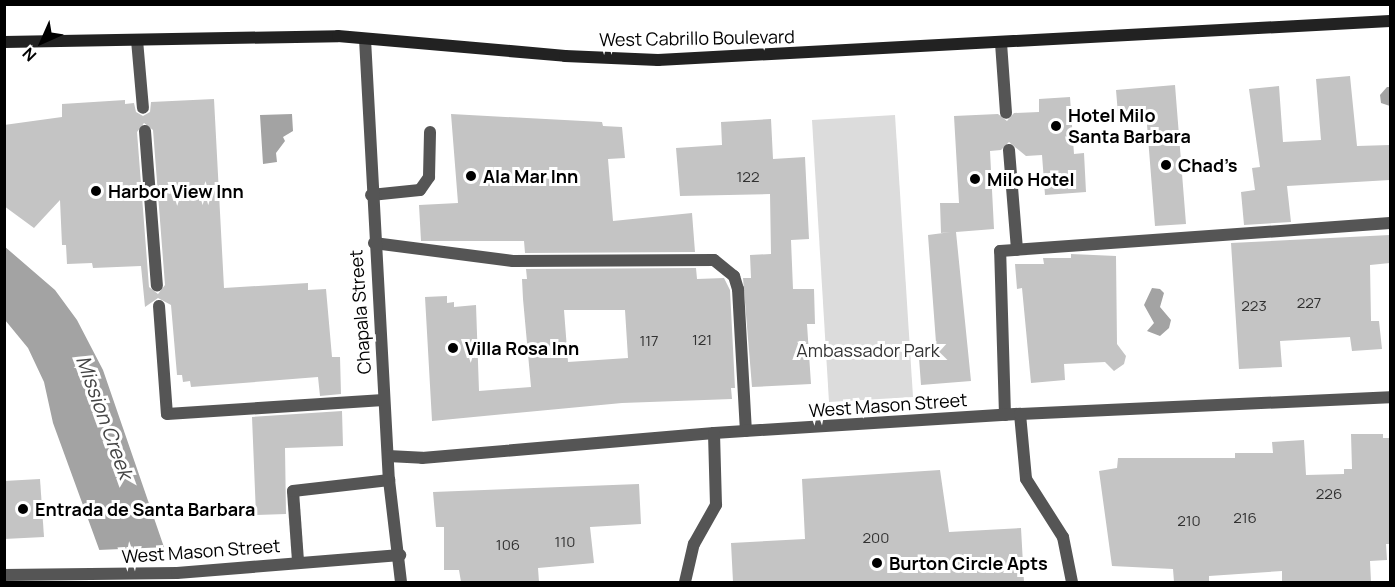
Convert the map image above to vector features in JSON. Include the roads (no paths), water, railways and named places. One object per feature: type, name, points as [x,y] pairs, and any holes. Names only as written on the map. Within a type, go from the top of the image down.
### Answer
[{"type":"main road","name":"West Cabrillo Boulevard","points":[[4,42],[365,39],[658,60],[1390,21]]},
{"type":"street","name":"Chapala Street","points":[[365,39],[371,195],[389,480],[400,555],[401,582]]},
{"type":"street","points":[[137,40],[143,108]]},
{"type":"street","points":[[1001,43],[1006,113]]},
{"type":"street","points":[[145,131],[157,286]]},
{"type":"street","points":[[371,195],[413,192],[428,182],[430,132]]},
{"type":"street","points":[[1009,150],[1017,250]]},
{"type":"street","points":[[1005,415],[1000,251],[1390,223]]},
{"type":"street","points":[[374,243],[513,261],[714,260],[734,276],[738,289],[746,431]]},
{"type":"street","points":[[159,306],[167,414],[384,400]]},
{"type":"street","name":"West Mason Street","points":[[388,456],[422,458],[714,433],[1020,414],[1390,397]]},
{"type":"street","points":[[1020,414],[1026,478],[1063,537],[1072,582]]},
{"type":"street","points":[[685,582],[694,544],[716,505],[714,433]]},
{"type":"street","points":[[298,561],[293,491],[389,480]]},
{"type":"street","name":"West Mason Street","points":[[4,575],[81,578],[177,573],[298,561],[400,555]]},
{"type":"water","points":[[1387,87],[1390,87],[1390,106],[1381,103],[1380,95]]},
{"type":"water","points":[[292,114],[293,131],[283,137],[285,141],[276,153],[277,162],[263,164],[260,115]]},
{"type":"water","name":"Mission Creek","points":[[4,246],[55,290],[77,320],[103,370],[176,582],[111,582],[53,423],[44,382],[28,348],[5,320]]},
{"type":"water","points":[[1152,288],[1160,289],[1164,293],[1160,307],[1171,320],[1169,328],[1160,336],[1147,331],[1154,323],[1144,305]]},
{"type":"place","name":"Hotel Milo Santa Barbara","points":[[1056,126]]},
{"type":"place","name":"Chad’s","points":[[1166,165]]},
{"type":"place","name":"Ala Mar Inn","points":[[471,176]]},
{"type":"place","name":"Milo Hotel","points":[[975,179]]},
{"type":"place","name":"Harbor View Inn","points":[[96,191]]},
{"type":"place","name":"Villa Rosa Inn","points":[[453,348]]},
{"type":"place","name":"Entrada de Santa Barbara","points":[[23,509]]},
{"type":"place","name":"Burton Circle Apts","points":[[877,563]]},
{"type":"park label","name":"Ambassador Park","points":[[868,350]]}]
